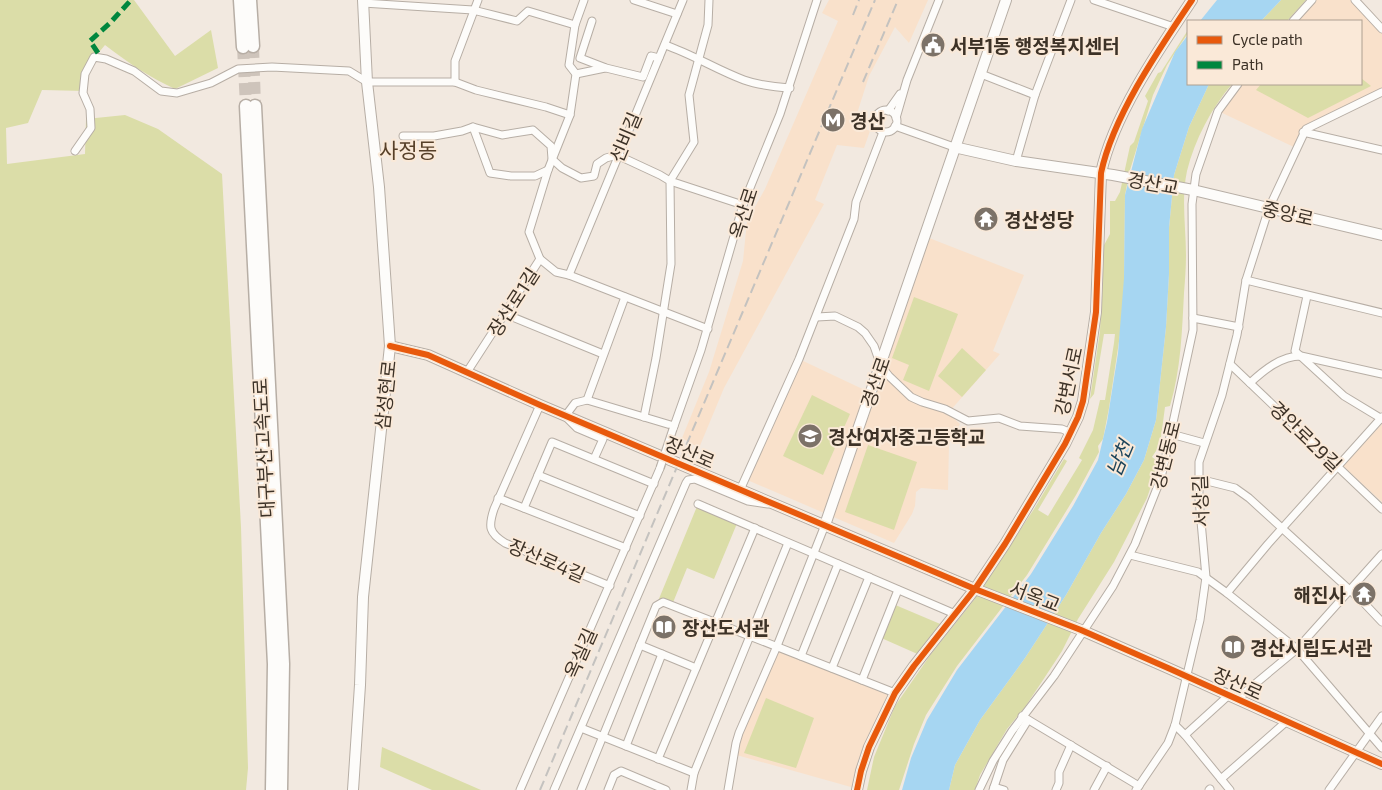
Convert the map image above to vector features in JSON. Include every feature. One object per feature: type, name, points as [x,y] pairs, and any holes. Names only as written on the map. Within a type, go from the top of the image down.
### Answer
[{"type":"highway","points":[[240,0],[248,47],[250,0]]},
{"type":"highway","name":"대구부산고속도로","points":[[251,106],[278,664],[281,790]]},
{"type":"highway","name":"대구부산고속도로","points":[[272,790],[278,664]]},
{"type":"street","points":[[455,82],[455,61],[478,0]]},
{"type":"street","points":[[540,260],[529,232],[552,158],[570,115],[576,74],[569,65],[575,25],[584,0]]},
{"type":"street","points":[[634,0],[677,14]]},
{"type":"street","name":"선비길","points":[[569,275],[683,0]]},
{"type":"street","points":[[644,417],[671,264],[670,181],[694,142],[689,95],[708,25],[709,0]]},
{"type":"street","name":"옥산로","points":[[661,467],[708,329],[744,205],[790,88],[817,0]]},
{"type":"street","points":[[888,111],[899,97],[907,80],[939,0]]},
{"type":"street","name":"경산로","points":[[728,790],[739,732],[777,646],[825,525],[1006,0]]},
{"type":"street","points":[[1016,161],[1035,95],[1071,0]]},
{"type":"street","points":[[1094,0],[1174,27]]},
{"type":"street","name":"강변서로","points":[[857,790],[869,747],[895,694],[914,666],[976,590],[1031,503],[1071,433],[1083,401],[1095,321],[1100,173],[1104,156],[1146,72],[1192,0]]},
{"type":"street","points":[[1295,20],[1312,0]]},
{"type":"street","points":[[1354,0],[1382,29]]},
{"type":"street","points":[[363,2],[473,10],[517,21],[528,11],[575,25]]},
{"type":"street","name":"삼성현로","points":[[353,790],[360,685],[363,597],[390,346],[379,188],[367,82],[363,2]]},
{"type":"street","points":[[592,21],[580,58],[606,68],[643,77],[651,56],[659,58]]},
{"type":"street","points":[[665,45],[745,80],[790,88]]},
{"type":"street","points":[[75,151],[91,128],[90,109],[83,93],[85,74],[94,57],[106,59],[134,71],[161,91],[177,93],[211,83],[238,70],[272,67],[349,71],[367,82],[455,82],[476,90],[546,107],[570,115]]},
{"type":"street","points":[[576,74],[606,68]]},
{"type":"street","points":[[981,74],[1035,95]]},
{"type":"street","points":[[896,118],[893,113],[888,111],[880,112],[875,118],[875,125],[883,132],[890,131],[895,126],[907,80]]},
{"type":"street","name":"강변동로","points":[[980,790],[993,761],[1054,676],[1130,555],[1161,478],[1193,330],[1193,190],[1199,162],[1214,121],[1223,103],[1237,85]]},
{"type":"street","points":[[1303,132],[1382,92]]},
{"type":"street","points":[[895,126],[954,147],[1016,161],[1100,173]]},
{"type":"street","points":[[404,136],[434,136],[473,127],[502,135],[533,130],[551,146],[552,158],[562,168],[581,178],[594,176],[597,164],[606,158],[617,156],[660,174],[670,181],[744,205]]},
{"type":"street","points":[[473,127],[490,172],[511,176],[536,176],[548,170]]},
{"type":"street","points":[[740,490],[800,359],[817,317],[854,219],[856,202],[883,132]]},
{"type":"street","points":[[1303,132],[1382,150]]},
{"type":"street","name":"서상길","points":[[1138,788],[1168,743],[1175,725],[1200,620],[1206,577],[1201,524],[1199,462],[1222,395],[1239,327],[1246,280],[1269,208],[1303,132]]},
{"type":"street","name":"경산교","points":[[1100,173],[1193,190]]},
{"type":"street","name":"중앙로","points":[[1193,190],[1382,235]]},
{"type":"street","name":"장산로1길","points":[[467,372],[540,260],[556,272],[569,275],[708,329]]},
{"type":"street","points":[[1246,280],[1382,313]]},
{"type":"street","points":[[1227,593],[1282,528],[1382,418],[1344,396],[1295,351],[1307,296]]},
{"type":"street","points":[[587,400],[625,297]]},
{"type":"street","points":[[505,314],[603,354]]},
{"type":"street","points":[[817,317],[835,316],[858,327],[874,346],[881,366],[889,377],[911,397],[965,420],[974,421],[1000,418],[1020,426],[1062,429],[1071,433]]},
{"type":"street","points":[[1193,318],[1239,327]]},
{"type":"street","name":"장산로","points":[[390,346],[428,355],[540,405],[976,590]]},
{"type":"street","points":[[1250,382],[1266,368],[1294,356],[1382,374]]},
{"type":"street","name":"경안로29길","points":[[1230,364],[1382,509]]},
{"type":"street","points":[[594,459],[603,439],[577,428],[564,414],[575,403],[587,400],[674,427]]},
{"type":"street","name":"장산로4길","points":[[540,405],[498,498],[490,519],[490,529],[496,538],[505,543],[610,586]]},
{"type":"street","points":[[1171,434],[1204,443]]},
{"type":"street","points":[[524,508],[552,442],[654,484]]},
{"type":"street","name":"옥실길","points":[[520,790],[661,467]]},
{"type":"street","points":[[538,475],[640,516]]},
{"type":"street","points":[[554,790],[688,480],[695,479],[748,501],[780,506]]},
{"type":"street","points":[[1199,479],[1235,488],[1248,498],[1382,622]]},
{"type":"street","name":"장산로4길","points":[[498,498],[626,548]]},
{"type":"street","points":[[698,504],[955,614]]},
{"type":"street","points":[[658,758],[754,528]]},
{"type":"street","points":[[692,790],[694,773],[788,543]]},
{"type":"street","points":[[1186,735],[1297,649],[1382,554]]},
{"type":"street","points":[[1130,555],[1189,570],[1206,577],[1227,593],[1297,649],[1382,748]]},
{"type":"street","points":[[801,656],[838,564]]},
{"type":"street","points":[[832,668],[869,577]]},
{"type":"street","points":[[862,680],[898,590]]},
{"type":"street","name":"서옥교","points":[[976,590],[1083,631]]},
{"type":"street","points":[[582,790],[656,606],[659,603],[663,602],[895,694]]},
{"type":"street","name":"장산로","points":[[1083,631],[1382,764]]},
{"type":"street","points":[[640,645],[696,668]]},
{"type":"street","points":[[626,746],[662,654]]},
{"type":"street","points":[[1329,790],[1382,716]]},
{"type":"street","points":[[1004,790],[994,788],[1003,760],[1025,718],[1107,766],[1138,788]]},
{"type":"street","points":[[1221,779],[1287,721]]},
{"type":"street","points":[[1175,725],[1186,735],[1230,790]]},
{"type":"street","points":[[581,728],[694,773]]},
{"type":"street","points":[[1056,790],[1059,783],[1059,772],[1071,745]]},
{"type":"street","points":[[1094,790],[1107,766]]},
{"type":"street","points":[[608,790],[615,773],[621,771],[666,790]]},
{"type":"shaded area","points":[[829,0],[928,0],[909,43],[895,27],[869,76],[854,123],[870,131],[864,148],[837,145],[815,200],[824,204],[724,388],[699,448],[682,438],[709,372],[743,261],[747,221],[765,189],[838,21],[822,13]]},
{"type":"shaded area","points":[[1312,0],[1355,0],[1382,28],[1382,92],[1312,126],[1296,148],[1218,111],[1237,85],[1362,85],[1362,20],[1295,20]]},
{"type":"shaded area","points":[[924,236],[1024,275],[993,351],[1000,354],[947,412],[960,424],[949,444],[948,490],[921,488],[916,492],[915,506],[912,514],[894,543],[745,479],[799,359],[871,393],[879,373],[888,376],[881,366]]},
{"type":"shaded area","points":[[1382,424],[1382,502],[1343,466]]},
{"type":"shaded area","points":[[777,646],[895,693],[858,789],[733,754]]},
{"type":"green space","points":[[0,0],[134,0],[175,56],[211,30],[218,68],[175,89],[138,69],[105,45],[90,63],[85,91],[42,90],[28,123],[6,128],[7,164],[85,154],[86,119],[125,115],[158,129],[222,174],[241,527],[248,768],[246,790],[0,790]]},
{"type":"green space","points":[[1281,0],[1306,0],[1288,20],[1262,20]]},
{"type":"green space","points":[[1187,32],[1187,35],[1167,65],[1153,95],[1130,170],[1125,195],[1124,286],[1121,328],[1109,408],[1103,439],[1098,446],[1099,452],[1076,495],[1027,575],[957,666],[926,715],[899,790],[867,790],[874,757],[895,706],[931,654],[974,600],[1034,509],[1064,459],[1067,461],[1038,510],[1048,516],[1082,460],[1079,458],[1093,430],[1100,400],[1105,400],[1115,334],[1104,334],[1094,394],[1090,399],[1100,331],[1103,247],[1110,234],[1110,201],[1115,201],[1120,192],[1130,146],[1134,142],[1148,101],[1145,96],[1158,73],[1161,72]]},
{"type":"green space","points":[[1362,79],[1371,86],[1308,118],[1256,90],[1260,85],[1362,85]]},
{"type":"green space","points":[[1209,85],[1231,85],[1205,125],[1194,147],[1187,171],[1184,202],[1186,269],[1179,364],[1170,406],[1165,407],[1160,445],[1152,457],[1159,462],[1147,498],[1114,562],[1078,619],[1062,651],[1025,707],[1007,729],[980,775],[975,790],[949,790],[955,765],[980,720],[1025,658],[1066,595],[1144,460],[1156,420],[1166,327],[1169,228],[1174,175],[1189,127]]},
{"type":"green space","points":[[914,297],[958,314],[929,391],[903,380],[909,365],[892,358]]},
{"type":"green space","points":[[962,348],[986,370],[962,397],[938,376]]},
{"type":"green space","points":[[812,395],[850,414],[823,475],[783,456]]},
{"type":"green space","points":[[868,445],[917,462],[894,530],[845,512]]},
{"type":"green space","points":[[698,504],[738,521],[714,579],[687,568],[672,605],[656,606]]},
{"type":"green space","points":[[893,604],[945,626],[922,656],[879,637]]},
{"type":"green space","points":[[766,698],[814,718],[796,768],[744,753]]},
{"type":"green space","points":[[382,747],[481,790],[432,790],[380,767]]},
{"type":"water","points":[[1217,0],[1281,0],[1262,20],[1201,20]]},
{"type":"water","name":"남천","points":[[1187,36],[1187,85],[1209,85],[1189,127],[1174,175],[1169,228],[1166,327],[1156,420],[1144,460],[1066,595],[1025,658],[980,720],[955,765],[949,790],[902,790],[911,758],[927,720],[957,670],[1031,574],[1073,506],[1098,460],[1107,422],[1118,353],[1124,278],[1125,195],[1142,129],[1175,52]]},
{"type":"tunnel","points":[[253,46],[255,106]]},
{"type":"tunnel","points":[[243,47],[246,106]]},
{"type":"railway","points":[[853,15],[859,0]]},
{"type":"railway","points":[[540,790],[875,0]]},
{"type":"railway","points":[[863,82],[898,0]]},
{"type":"marked path","points":[[98,53],[90,41],[131,0]]},
{"type":"cycle path","points":[[857,790],[869,747],[895,693],[975,589],[1005,544],[1065,444],[1078,417],[1083,401],[1096,312],[1101,173],[1107,151],[1126,106],[1152,61],[1192,0]]},
{"type":"cycle path","points":[[390,346],[428,355],[540,405],[975,589],[1081,630],[1382,764]]},
{"type":"place","name":"서부1동 행정복지센터","points":[[933,45]]},
{"type":"place","name":"경산","points":[[833,120]]},
{"type":"place","name":"경산성당","points":[[986,219]]},
{"type":"place","name":"경산여자중고등학교","points":[[810,436]]},
{"type":"place","name":"해진사","points":[[1364,594]]},
{"type":"place","name":"장산도서관","points":[[664,627]]},
{"type":"place","name":"경산시립도서관","points":[[1233,647]]},
{"type":"district","name":"사정동","points":[[408,149]]}]
